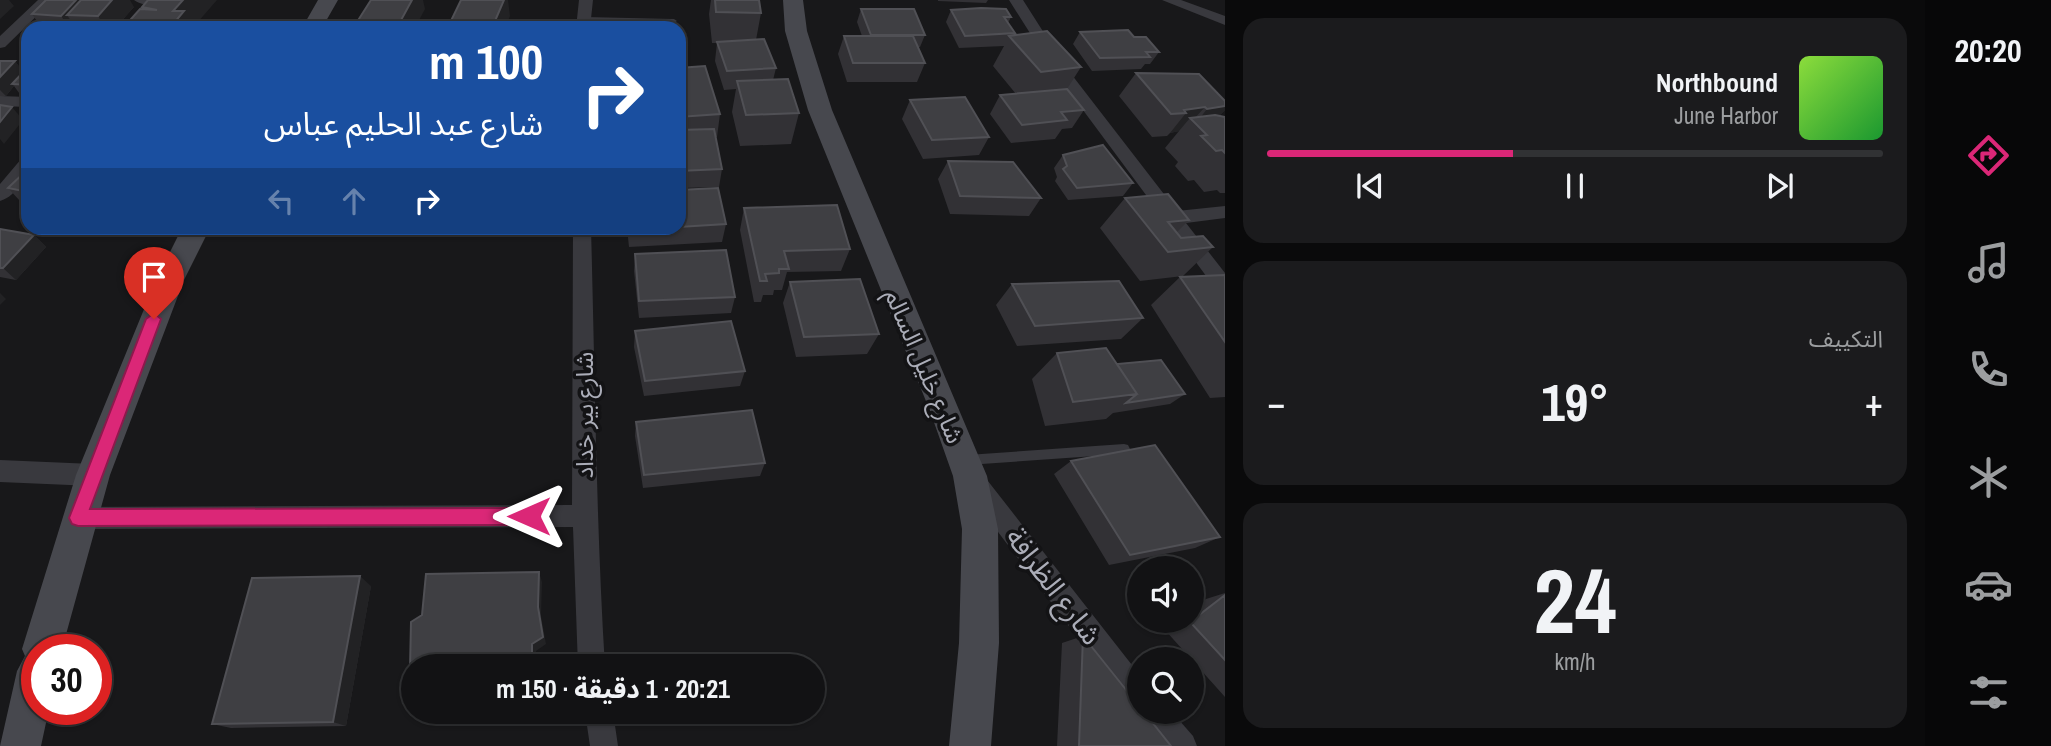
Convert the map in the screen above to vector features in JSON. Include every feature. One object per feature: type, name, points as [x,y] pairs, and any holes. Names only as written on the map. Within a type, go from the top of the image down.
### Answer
[{"type":"street","points":[[24,21],[46,0]]},
{"type":"street","points":[[141,0],[171,1]]},
{"type":"street","points":[[316,21],[329,0]]},
{"type":"street","points":[[583,21],[586,0]]},
{"type":"street","name":"شارع خليل السالم","points":[[793,0],[796,31],[820,110],[967,468],[980,529],[979,643],[970,746]]},
{"type":"street","points":[[1016,0],[1059,68],[1225,287]]},
{"type":"street","points":[[1169,0],[1225,21]]},
{"type":"street","points":[[154,19],[171,1]]},
{"type":"street","points":[[0,44],[21,24]]},
{"type":"street","points":[[0,101],[21,102]]},
{"type":"street","points":[[0,195],[21,170]]},
{"type":"street","points":[[1172,218],[1225,212]]},
{"type":"street","points":[[46,634],[78,518],[93,475],[170,280],[192,235]]},
{"type":"street","name":"شارع بير خداد","points":[[582,235],[584,516],[591,654]]},
{"type":"street","name":"شارع الظرافة","points":[[967,468],[1127,680]]},
{"type":"street","points":[[0,471],[93,475]]},
{"type":"street","points":[[78,518],[584,516]]},
{"type":"street","points":[[601,724],[604,746]]},
{"type":"street","points":[[1164,724],[1183,746]]},
{"type":"street","points":[[20,746],[25,725]]},
{"type":"lane","points":[[967,468],[1124,449]]},
{"type":"building","points":[[46,0],[76,0],[61,16],[32,14]]},
{"type":"building","points":[[81,0],[112,0],[98,16],[67,15]]},
{"type":"building","points":[[148,0],[183,0],[173,11],[184,11],[176,21],[129,21],[140,9],[157,10],[142,7]]},
{"type":"building","points":[[371,0],[412,0],[401,21],[358,21]]},
{"type":"building","points":[[461,0],[504,0],[495,21],[451,21]]},
{"type":"building","points":[[715,0],[759,0],[761,13],[716,12]]},
{"type":"building","points":[[861,9],[914,9],[925,35],[871,35]]},
{"type":"building","points":[[1006,9],[1011,17],[1004,17],[1015,33],[965,36],[951,10]]},
{"type":"building","points":[[1128,30],[1134,37],[1146,37],[1159,52],[1146,52],[1150,57],[1100,58],[1080,32]]},
{"type":"building","points":[[1047,31],[1081,67],[1041,72],[1009,36]]},
{"type":"building","points":[[844,36],[913,36],[925,63],[853,63]]},
{"type":"building","points":[[764,39],[776,68],[727,71],[717,42]]},
{"type":"building","points":[[0,61],[15,61],[0,77]]},
{"type":"building","points":[[705,66],[720,114],[686,116],[686,67]]},
{"type":"building","points":[[1136,73],[1199,74],[1225,101],[1225,106],[1171,114]]},
{"type":"building","points":[[21,74],[21,85],[12,84]]},
{"type":"building","points":[[788,79],[799,113],[746,115],[737,81]]},
{"type":"building","points":[[1067,89],[1084,110],[1061,112],[1067,120],[1022,125],[1000,95]]},
{"type":"building","points":[[965,97],[989,137],[932,140],[910,100]]},
{"type":"building","points":[[0,105],[12,107],[0,122]]},
{"type":"building","points":[[1215,115],[1225,117],[1225,153],[1222,150],[1216,151],[1201,136],[1207,135],[1190,118]]},
{"type":"building","points":[[714,129],[722,169],[686,171],[686,130]]},
{"type":"building","points":[[1103,145],[1133,183],[1077,188],[1063,169],[1067,166],[1063,155]]},
{"type":"building","points":[[948,161],[1013,162],[1041,198],[960,196]]},
{"type":"building","points":[[21,176],[21,191],[8,188]]},
{"type":"building","points":[[718,188],[726,224],[686,227],[686,190]]},
{"type":"building","points":[[1168,194],[1189,220],[1168,222],[1181,238],[1203,236],[1213,247],[1168,252],[1125,198]]},
{"type":"building","points":[[837,205],[850,249],[784,251],[789,269],[765,274],[767,281],[760,281],[744,208]]},
{"type":"building","points":[[0,229],[21,233],[21,235],[34,235],[3,268],[0,268]]},
{"type":"building","points":[[726,250],[735,297],[639,301],[635,254]]},
{"type":"building","points":[[1225,275],[1225,342],[1180,277]]},
{"type":"building","points":[[860,279],[879,334],[804,337],[790,282]]},
{"type":"building","points":[[1119,281],[1143,318],[1035,326],[1012,284]]},
{"type":"building","points":[[731,321],[745,371],[645,381],[635,331]]},
{"type":"building","points":[[1106,348],[1137,394],[1073,402],[1057,353]]},
{"type":"building","points":[[1161,360],[1185,394],[1126,403],[1137,394],[1117,364]]},
{"type":"building","points":[[752,410],[765,463],[644,475],[636,422]]},
{"type":"building","points":[[1155,445],[1220,537],[1130,555],[1071,461]]},
{"type":"building","points":[[539,572],[538,607],[543,637],[532,644],[532,654],[410,654],[411,622],[422,615],[426,574]]},
{"type":"building","points":[[360,576],[333,722],[212,724],[252,578]]},
{"type":"building","points":[[1225,595],[1225,660],[1200,633],[1204,633],[1204,611]]},
{"type":"building","points":[[1083,636],[1127,691],[1127,724],[1154,724],[1171,746],[1079,746]]},
{"type":"route","points":[[154,319],[78,518],[529,516]]}]
